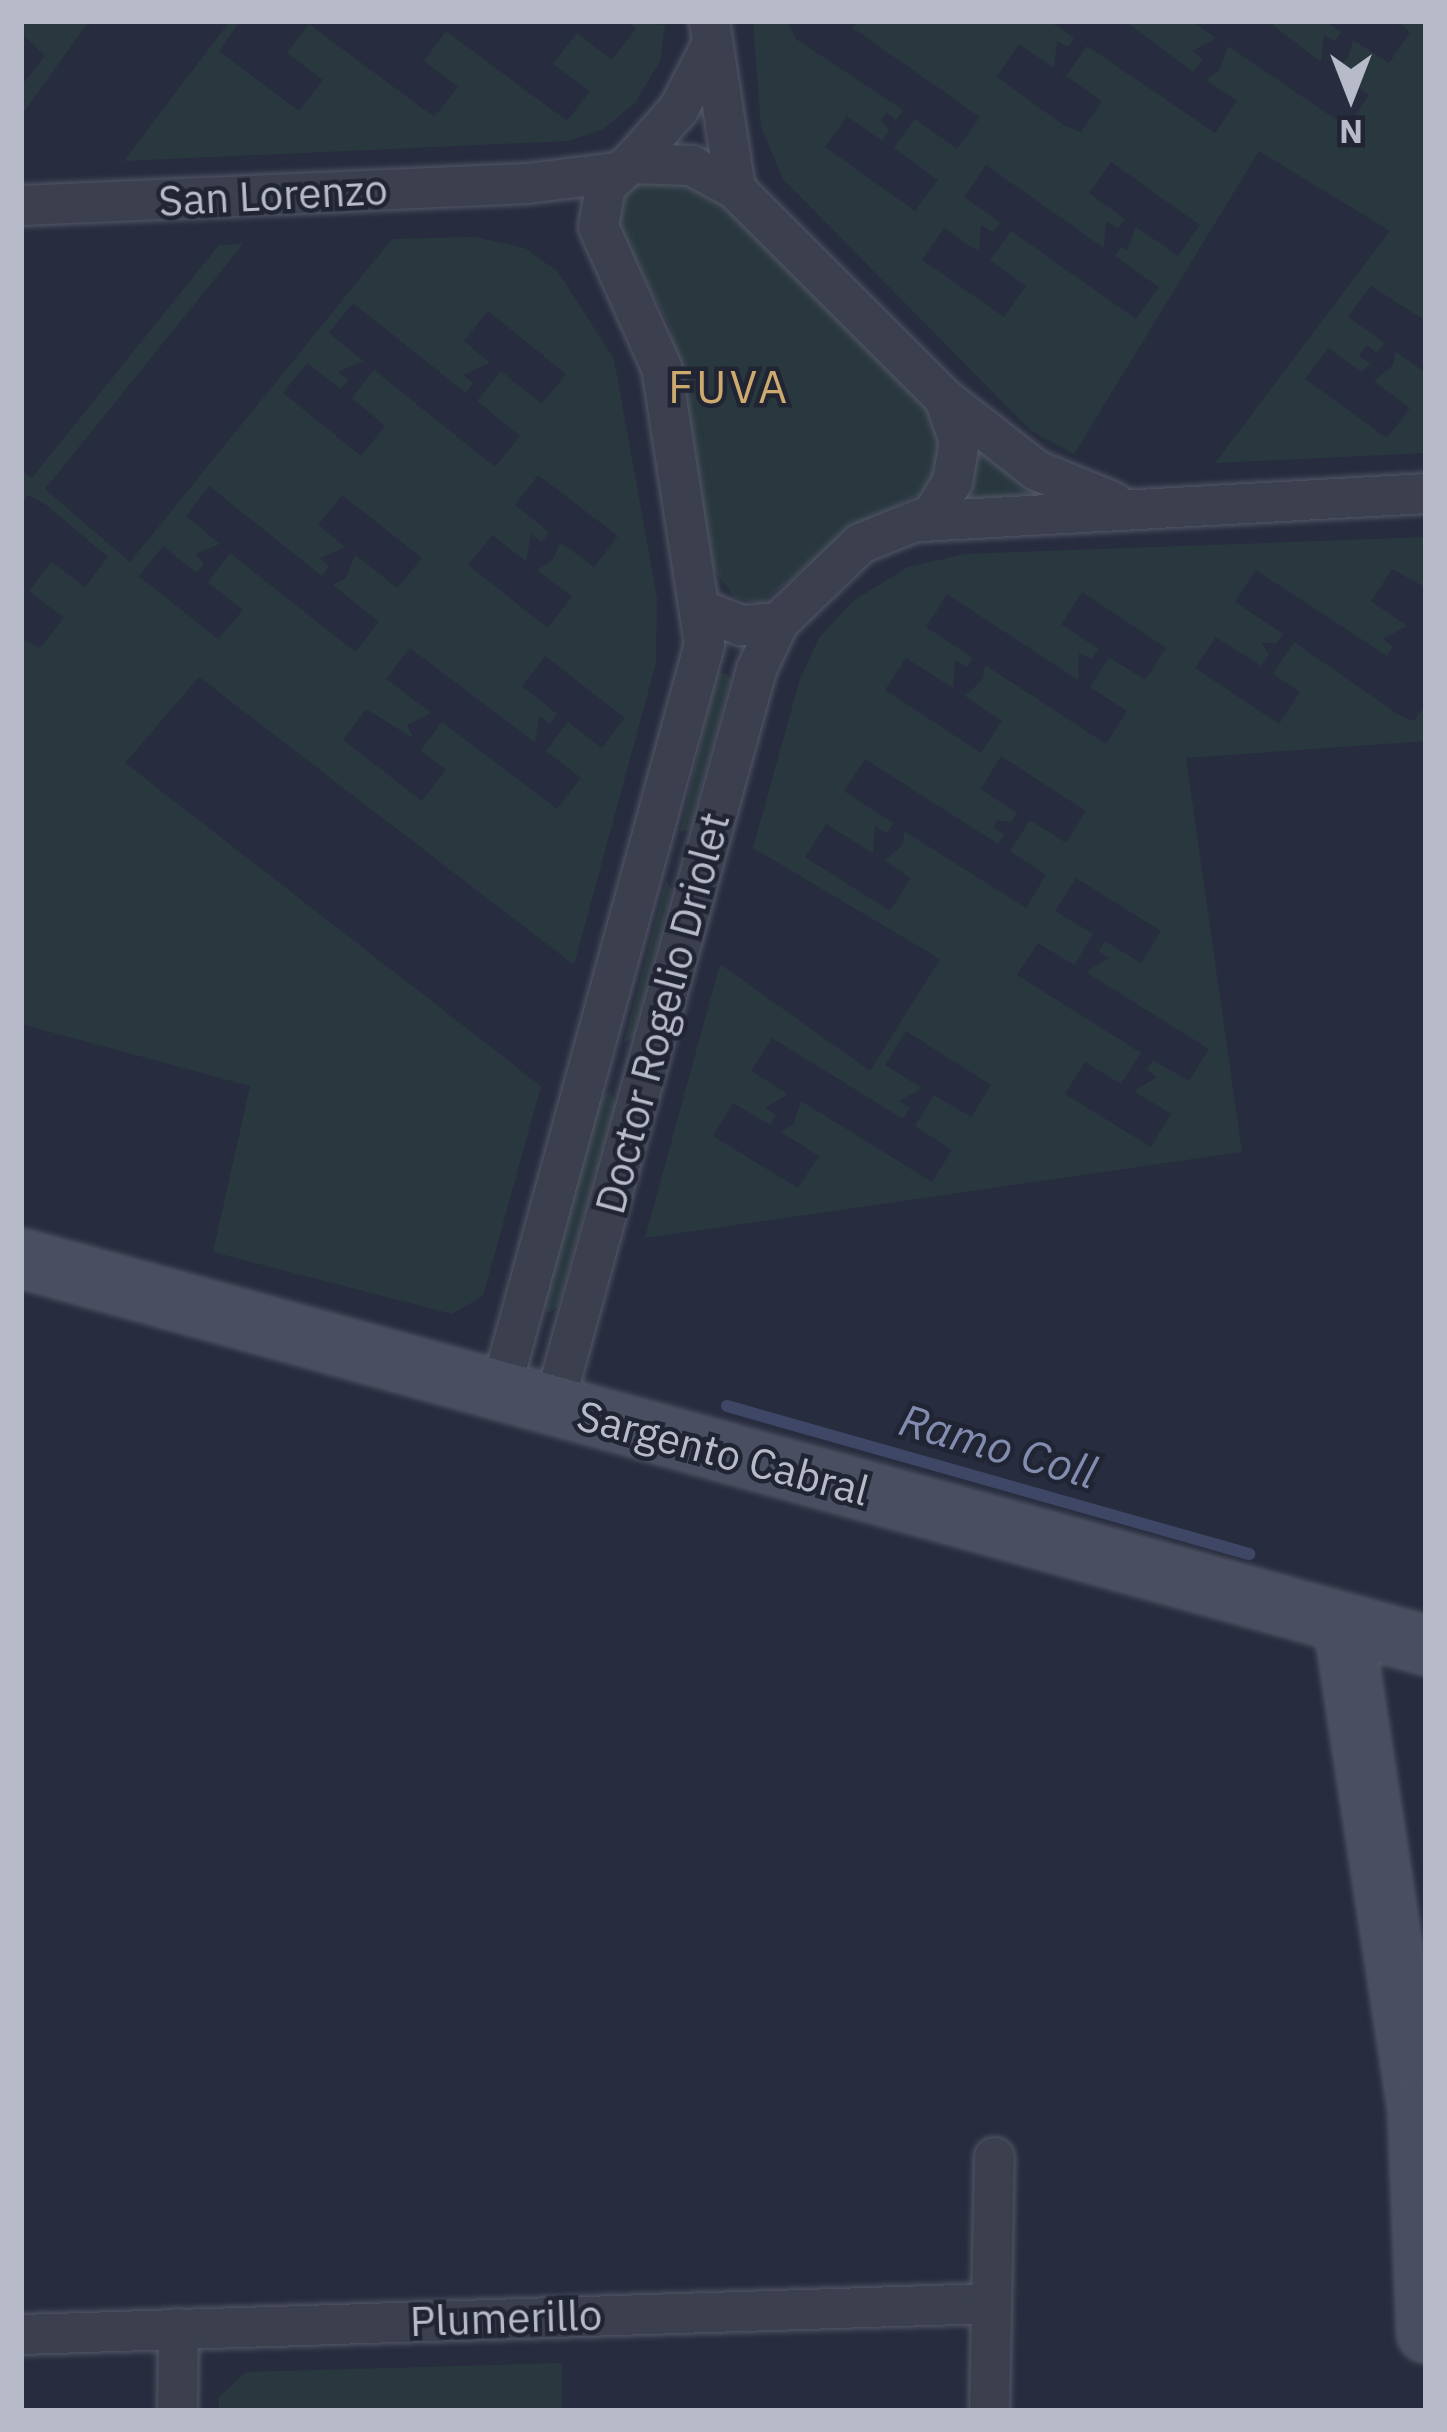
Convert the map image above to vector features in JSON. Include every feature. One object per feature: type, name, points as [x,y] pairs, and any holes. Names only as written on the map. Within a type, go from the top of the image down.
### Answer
[{"type":"main road","name":"Sargento Cabral","points":[[21,1258],[1426,1645]]},
{"type":"main road","points":[[1343,1625],[1417,2110],[1426,2333]]},
{"type":"street","points":[[598,226],[623,167],[678,109],[710,33]]},
{"type":"street","points":[[710,33],[735,189],[944,398],[1036,470],[1135,507]]},
{"type":"street","name":"San Lorenzo","points":[[21,205],[526,183],[623,167],[691,165],[735,189]]},
{"type":"street","name":"San Lorenzo","points":[[526,183],[564,196],[598,226]]},
{"type":"street","name":"Doctor Rogelio Driolet","points":[[500,1390],[704,644],[705,611],[661,367],[598,226]]},
{"type":"street","points":[[921,521],[942,502],[958,460],[944,398]]},
{"type":"street","points":[[705,611],[742,625],[778,622],[860,544],[921,521],[1426,493]]},
{"type":"street","name":"Doctor Rogelio Driolet","points":[[554,1406],[756,669],[778,622]]},
{"type":"street","points":[[590,1063],[644,1076]]},
{"type":"street","points":[[989,2411],[994,2157]]},
{"type":"street","name":"Plumerillo","points":[[21,2334],[991,2303]]},
{"type":"street","points":[[177,2411],[178,2328]]},
{"type":"shaded area","points":[[21,21],[89,21],[21,116],[21,86],[45,56],[21,33]]},
{"type":"shaded area","points":[[230,21],[240,21],[219,51],[299,111],[323,80],[287,53],[309,24],[434,117],[458,87],[424,61],[446,31],[567,121],[590,91],[553,64],[577,33],[612,60],[636,29],[627,21],[665,25],[660,61],[635,103],[603,129],[568,141],[124,161]]},
{"type":"shaded area","points":[[753,21],[787,21],[796,39],[903,110],[896,120],[887,113],[881,119],[889,131],[882,141],[847,116],[825,147],[915,211],[938,180],[894,148],[900,139],[915,119],[957,149],[980,117],[853,28],[858,21],[1049,21],[1074,38],[1068,47],[1057,41],[1054,68],[1019,44],[997,77],[1065,126],[1081,132],[1102,101],[1066,76],[1087,46],[1215,133],[1237,101],[1206,80],[1220,69],[1228,46],[1347,127],[1369,95],[1333,70],[1348,58],[1353,40],[1389,63],[1410,32],[1398,21],[1426,21],[1426,321],[1371,286],[1348,317],[1384,343],[1377,353],[1366,345],[1359,356],[1370,363],[1362,372],[1328,348],[1305,379],[1387,438],[1410,408],[1374,381],[1393,365],[1395,351],[1426,373],[1426,453],[1215,463],[1390,231],[1259,151],[1074,454],[1031,431],[783,179],[761,127]],"holes":[[[1111,162],[1200,225],[1178,256],[1136,227],[1127,250],[1121,247],[1115,256],[1159,287],[1136,319],[1011,231],[990,260],[1026,286],[1004,317],[922,260],[944,228],[979,252],[981,225],[993,232],[1000,223],[964,197],[986,165],[1104,248],[1106,221],[1118,228],[1125,219],[1089,193]]]},
{"type":"shaded area","points":[[1125,21],[1191,21],[1216,38],[1192,51],[1203,59],[1193,72]]},
{"type":"shaded area","points":[[1268,21],[1325,21],[1341,32],[1335,41],[1324,35],[1321,62]]},
{"type":"shaded area","points":[[641,180],[683,180],[727,206],[933,414],[945,441],[929,491],[858,525],[760,604],[734,597],[709,563],[670,327],[613,218],[619,197]]},
{"type":"shaded area","points":[[475,237],[525,248],[558,272],[614,359],[657,598],[656,663],[574,965],[199,677],[125,763],[541,1086],[483,1296],[452,1314],[213,1252],[250,1086],[21,1024],[21,638],[40,648],[64,618],[29,591],[51,562],[85,587],[108,557],[44,503],[28,495],[21,504],[21,470],[32,478],[219,245],[243,244],[45,489],[130,562],[392,239]],"holes":[[[353,303],[466,393],[473,383],[463,375],[490,363],[464,341],[488,311],[566,374],[542,404],[501,371],[477,401],[520,436],[495,467],[374,370],[352,398],[385,426],[361,456],[283,393],[307,363],[341,389],[348,380],[338,372],[363,361],[329,333]],[[538,475],[618,536],[594,567],[560,542],[553,560],[537,570],[572,597],[548,628],[468,565],[492,535],[526,561],[531,534],[542,542],[549,532],[515,505]],[[209,486],[322,576],[329,567],[320,558],[345,547],[318,525],[342,495],[422,558],[397,588],[355,555],[346,578],[333,585],[379,622],[355,652],[230,553],[208,582],[243,610],[218,639],[139,576],[163,546],[197,573],[204,563],[195,554],[220,544],[186,516]],[[410,648],[535,742],[539,716],[550,724],[557,714],[522,686],[545,656],[625,718],[602,748],[568,722],[546,751],[581,778],[557,809],[442,722],[421,750],[446,770],[422,801],[343,740],[366,709],[413,738],[407,725],[431,713],[386,679]]]},
{"type":"shaded area","points":[[975,445],[1059,502],[958,499]]},
{"type":"shaded area","points":[[1426,537],[1426,588],[1392,569],[1371,601],[1407,626],[1383,639],[1393,647],[1387,656],[1256,570],[1235,602],[1283,634],[1276,644],[1261,642],[1269,655],[1261,666],[1216,637],[1195,668],[1279,724],[1300,692],[1273,674],[1294,642],[1399,715],[1414,721],[1426,704],[1426,741],[1186,758],[1242,1152],[645,1238],[720,964],[870,1071],[940,959],[753,848],[800,679],[819,638],[853,601],[908,567],[965,554]],"holes":[[[1082,592],[1166,648],[1145,680],[1109,657],[1090,687],[1127,711],[1106,744],[985,665],[983,679],[965,696],[1002,721],[981,753],[885,690],[906,658],[953,688],[955,661],[967,667],[973,658],[926,627],[947,594],[1078,680],[1079,653],[1092,659],[1098,649],[1061,624]],[[1001,756],[1086,811],[1066,843],[1030,820],[1010,851],[1046,875],[1026,908],[904,831],[903,844],[885,861],[911,878],[890,911],[805,857],[826,824],[873,853],[875,826],[887,833],[893,823],[844,791],[865,759],[998,844],[1004,834],[993,828],[997,820],[1011,822],[1017,813],[981,789]],[[1076,878],[1161,931],[1141,963],[1105,941],[1099,951],[1109,958],[1086,972],[1209,1049],[1189,1081],[1153,1060],[1147,1070],[1157,1077],[1134,1091],[1171,1114],[1151,1147],[1065,1094],[1085,1062],[1121,1084],[1141,1053],[1017,975],[1038,943],[1074,965],[1093,934],[1055,911]],[[906,1031],[991,1085],[971,1117],[934,1095],[915,1126],[952,1150],[932,1182],[801,1101],[793,1125],[781,1132],[819,1156],[798,1188],[713,1136],[733,1103],[770,1125],[776,1115],[765,1108],[788,1094],[751,1071],[772,1038],[903,1119],[910,1108],[899,1101],[922,1088],[885,1065]]]},
{"type":"shaded area","points":[[726,673],[731,679],[690,829],[680,832],[716,675]]},
{"type":"shaded area","points":[[666,880],[672,891],[633,1038],[624,1042]]},
{"type":"shaded area","points":[[610,1091],[616,1103],[558,1307],[548,1313],[543,1305],[600,1099]]},
{"type":"shaded area","points":[[562,2363],[562,2411],[219,2411],[219,2397],[246,2372]]},
{"type":"waterway","name":"Ramo Coll","points":[[727,1406],[1249,1554]]},
{"type":"district","name":"FUVA","points":[[729,387]]}]
